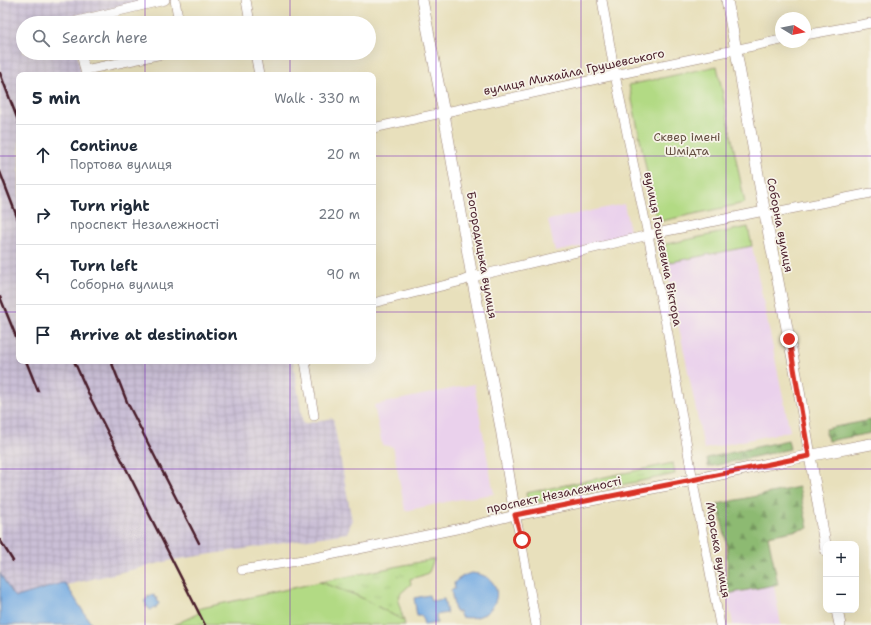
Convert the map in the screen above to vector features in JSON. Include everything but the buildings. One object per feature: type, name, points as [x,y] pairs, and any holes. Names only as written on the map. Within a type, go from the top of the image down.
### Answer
[{"type":"street","points":[[98,16],[165,0]]},
{"type":"street","points":[[175,0],[178,16]]},
{"type":"street","points":[[246,0],[249,16]]},
{"type":"street","name":"Богородицька вулиця","points":[[422,0],[501,428],[515,515]]},
{"type":"street","name":"вулиця Гошкевича Віктора","points":[[602,0],[615,75],[668,334],[694,480]]},
{"type":"street","name":"Соборна вулиця","points":[[727,0],[824,541]]},
{"type":"street","points":[[811,34],[871,23]]},
{"type":"street","name":"вулиця Михайла Грушевського","points":[[376,127],[775,41]]},
{"type":"street","points":[[82,60],[85,72],[137,60]]},
{"type":"street","points":[[256,60],[258,72]]},
{"type":"street","points":[[376,302],[462,282],[472,277],[648,235],[871,193]]},
{"type":"street","points":[[305,364],[314,416]]},
{"type":"street","name":"проспект Незалежності","points":[[242,570],[315,558],[466,527],[515,515],[871,444]]},
{"type":"street","name":"Морська вулиця","points":[[694,480],[720,625]]},
{"type":"street","points":[[515,515],[522,540],[536,625]]},
{"type":"street","points":[[838,613],[840,625]]},
{"type":"shaded area","points":[[0,0],[139,0],[140,3],[79,16],[16,16],[16,60],[79,60],[81,72],[16,72],[16,364],[293,364],[303,424],[333,418],[352,521],[347,533],[173,560],[67,585],[62,583],[17,597],[12,594],[0,573]]},
{"type":"shaded area","points":[[624,204],[631,236],[555,252],[548,220]]},
{"type":"shaded area","points":[[748,227],[790,431],[704,449],[662,245]]},
{"type":"shaded area","points":[[474,384],[494,494],[455,500],[405,511],[393,447],[382,445],[374,405]]},
{"type":"shaded area","points":[[774,585],[781,625],[733,625],[727,594]]},
{"type":"green space","name":"Сквер імені Шмідта","points":[[717,66],[745,203],[657,222],[629,85]]},
{"type":"green space","points":[[748,227],[752,246],[666,263],[662,245]]},
{"type":"green space","points":[[871,420],[871,433],[828,441],[825,429]]},
{"type":"green space","points":[[788,440],[790,449],[708,467],[707,458]]},
{"type":"green space","points":[[673,463],[675,474],[528,504],[526,493]]},
{"type":"green space","points":[[799,487],[808,528],[768,536],[778,584],[727,594],[727,545],[718,504]]},
{"type":"green space","points":[[434,559],[429,572],[410,579],[411,584],[401,593],[398,601],[404,621],[358,596],[320,582]]},
{"type":"green space","points":[[320,582],[358,596],[404,621],[405,625],[174,625],[199,613],[197,609]]},
{"type":"water","points":[[0,573],[12,594],[17,597],[65,583],[92,625],[0,625]]},
{"type":"water","points":[[471,573],[484,576],[492,582],[496,590],[496,599],[492,607],[485,614],[474,617],[461,617],[459,612],[455,612],[451,590],[455,589],[454,583],[456,581]]},
{"type":"water","points":[[154,595],[155,598],[158,598],[157,601],[159,603],[156,606],[156,609],[153,608],[151,610],[146,607],[144,601],[148,596],[150,597]]},
{"type":"water","points":[[429,595],[431,601],[444,599],[447,613],[436,615],[437,623],[424,625],[422,616],[417,616],[414,598]]},
{"type":"railway","points":[[0,73],[16,115]]},
{"type":"railway","points":[[0,172],[16,214]]},
{"type":"railway","points":[[0,297],[16,337]]},
{"type":"railway","points":[[27,364],[38,391]]},
{"type":"railway","points":[[75,364],[91,399],[205,625]]},
{"type":"railway","points":[[112,364],[127,402],[199,543]]},
{"type":"railway","points":[[0,540],[13,561]]},
{"type":"route","points":[[522,540],[515,515],[809,456],[789,339]]}]
